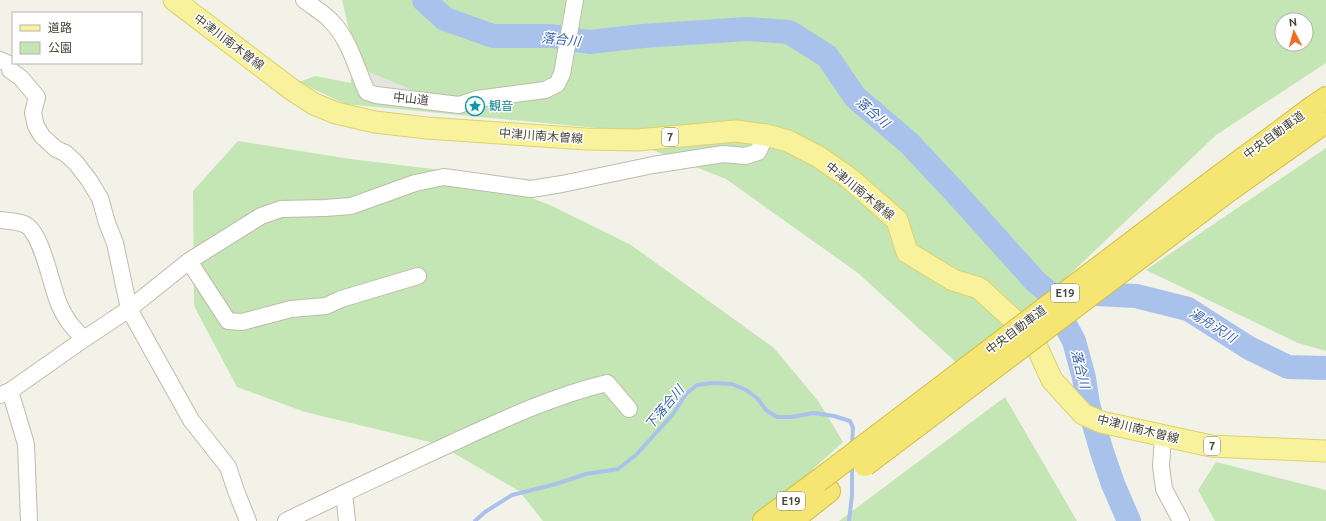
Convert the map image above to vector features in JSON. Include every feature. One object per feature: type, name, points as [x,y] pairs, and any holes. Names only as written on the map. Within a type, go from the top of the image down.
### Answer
[{"type":"highway","name":"中央自動車道","points":[[764,521],[824,486],[1217,178],[1322,112]]},
{"type":"highway","name":"中央自動車道","points":[[791,521],[824,486]]},
{"type":"main road","name":"中津川南木曽線","points":[[174,0],[291,89],[314,104],[342,115],[375,122],[420,127],[586,139],[637,140],[736,131],[766,134],[788,141],[813,154],[849,178],[897,220],[907,252],[953,280],[979,288],[1015,321],[1036,345],[1052,380],[1092,418],[1163,436],[1211,446],[1326,451]]},
{"type":"street","name":"中山道","points":[[304,0],[330,20],[340,31],[352,55],[367,92],[376,95],[459,105],[476,99],[546,90],[557,84],[562,74],[575,0]]},
{"type":"street","points":[[0,60],[9,64],[10,70],[21,78],[37,97],[33,112],[36,126],[42,136],[56,149],[65,153],[76,162],[100,198],[107,223],[115,243],[129,309],[191,420],[228,467],[248,521]]},
{"type":"street","points":[[29,521],[26,444],[5,393],[129,309],[189,261],[260,216],[281,209],[351,206],[415,183],[444,177],[531,189],[654,165],[723,154],[745,156],[758,152],[766,134]]},
{"type":"street","points":[[0,220],[25,224],[34,231],[40,244],[58,303],[67,321],[84,339]]},
{"type":"street","points":[[189,261],[228,321],[242,322],[291,309],[326,306],[341,299],[418,276]]},
{"type":"street","points":[[286,521],[526,409],[586,388],[607,383],[630,409]]},
{"type":"street","points":[[1163,436],[1161,466],[1164,489],[1181,521]]},
{"type":"street","points":[[344,493],[347,521]]},
{"type":"green space","points":[[342,0],[1326,0],[1326,63],[1216,135],[999,342],[957,363],[858,273],[726,179],[597,128],[345,104],[299,82],[315,76],[351,83],[349,29]]},
{"type":"green space","points":[[238,141],[350,159],[466,173],[550,205],[631,245],[774,348],[819,402],[843,442],[782,497],[750,521],[543,521],[519,491],[438,444],[305,412],[237,387],[194,306],[193,191]]},
{"type":"green space","points":[[1326,148],[1326,351],[1298,343],[1146,270]]},
{"type":"green space","points":[[1005,397],[1077,521],[839,521]]},
{"type":"green space","points":[[1216,462],[1326,490],[1326,521],[1215,521],[1198,490]]},
{"type":"shaded area","points":[[357,67],[442,102],[376,95]]},
{"type":"waterway","name":"落合川","points":[[424,0],[445,19],[493,36],[551,36],[589,42],[643,36],[747,29],[789,32],[827,56],[855,97],[909,143],[1036,282],[1047,291],[1074,341],[1084,378],[1088,404],[1102,452],[1113,484],[1129,521]]},
{"type":"waterway","name":"湯舟沢川","points":[[1076,293],[1136,296],[1188,309],[1249,348],[1288,367],[1326,368]]},
{"type":"waterway","name":"下落合川","points":[[475,521],[485,512],[512,495],[556,484],[586,474],[618,469],[636,455],[673,414],[686,394],[697,385],[713,383],[732,384],[746,390],[757,398],[766,410],[777,417],[791,417],[814,413],[834,416],[850,421],[853,428],[852,445]]},
{"type":"waterway","name":"下落合川","points":[[849,521],[852,495],[852,464]]},
{"type":"place","name":"観音","points":[[475,106]]}]
